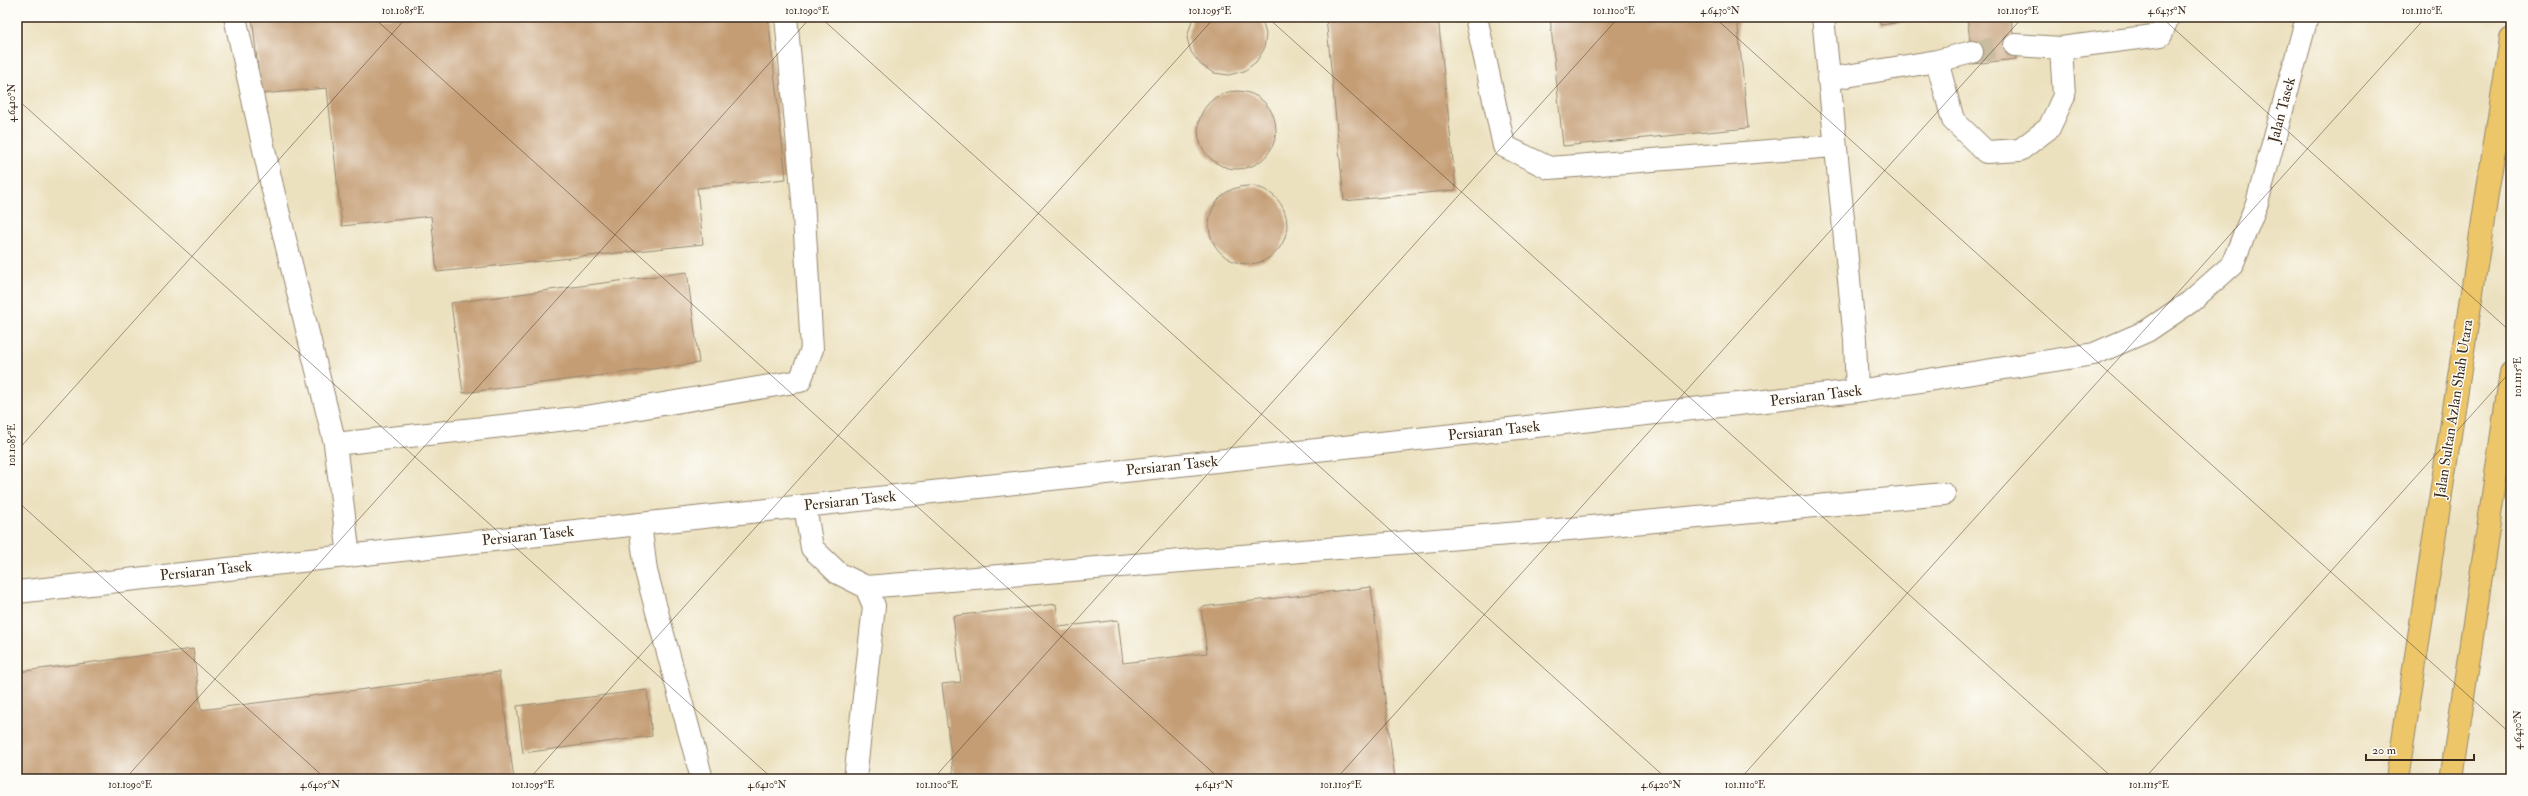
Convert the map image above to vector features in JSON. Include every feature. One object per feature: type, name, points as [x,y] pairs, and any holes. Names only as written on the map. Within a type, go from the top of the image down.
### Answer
[{"type":"main road","name":"Jalan Sultan Azlan Shah Utara","points":[[2397,779],[2511,39]]},
{"type":"main road","points":[[2451,779],[2511,373]]},
{"type":"street","points":[[235,17],[272,186],[335,444],[349,556]]},
{"type":"street","points":[[335,444],[586,417],[800,382],[812,349],[803,200],[786,17]]},
{"type":"street","points":[[1476,17],[1504,146],[1549,168],[1834,146]]},
{"type":"street","points":[[1823,17],[1834,146],[1855,340],[1857,392]]},
{"type":"street","points":[[2015,45],[2061,48],[2161,35],[2168,17]]},
{"type":"street","name":"Jalan Tasek","points":[[2258,203],[2307,17]]},
{"type":"street","points":[[1937,61],[1953,120],[1986,152],[2020,150],[2048,128],[2064,96],[2061,48]]},
{"type":"street","points":[[1828,80],[1937,61],[1972,52]]},
{"type":"street","name":"Persiaran Tasek","points":[[17,592],[1857,392],[2094,354],[2147,330],[2190,302],[2232,265],[2258,203]]},
{"type":"street","points":[[805,506],[812,548],[838,573],[866,587],[1569,529],[1944,494]]},
{"type":"street","points":[[640,524],[646,571],[702,779]]},
{"type":"street","points":[[855,779],[874,606],[866,587]]},
{"type":"building","points":[[252,17],[768,17],[786,179],[697,188],[703,244],[437,272],[431,216],[342,226],[327,88],[261,94]]},
{"type":"building","points":[[1193,17],[1261,17],[1266,34],[1264,49],[1256,62],[1244,71],[1229,75],[1214,73],[1201,65],[1191,52],[1187,38]]},
{"type":"building","points":[[1326,17],[1438,17],[1456,190],[1344,201]]},
{"type":"building","points":[[1550,17],[1737,17],[1748,128],[1563,146]]},
{"type":"building","points":[[1879,17],[1934,17],[1934,18],[1880,25]]},
{"type":"building","points":[[1967,17],[2011,17],[2016,59],[1973,64]]},
{"type":"building","points":[[1237,91],[1252,94],[1259,98],[1269,108],[1273,115],[1276,130],[1273,145],[1269,152],[1259,162],[1252,166],[1237,169],[1222,166],[1215,162],[1205,152],[1201,145],[1198,130],[1201,115],[1205,108],[1215,98],[1222,94]]},
{"type":"building","points":[[1248,186],[1263,189],[1270,193],[1280,203],[1284,210],[1287,225],[1284,240],[1280,247],[1270,257],[1263,261],[1248,264],[1233,261],[1226,257],[1216,247],[1212,240],[1209,225],[1212,210],[1216,203],[1226,193],[1233,189]]},
{"type":"building","points":[[687,272],[699,363],[463,393],[451,303]]},
{"type":"building","points":[[1371,587],[1395,779],[954,779],[942,684],[961,682],[953,616],[1056,604],[1059,627],[1118,620],[1123,663],[1207,653],[1201,607]]},
{"type":"building","points":[[193,649],[201,710],[499,672],[514,779],[17,779],[17,672]]},
{"type":"building","points":[[647,690],[652,736],[523,753],[517,706]]},
{"type":"tunnel","points":[[1972,52],[2015,45]]}]
